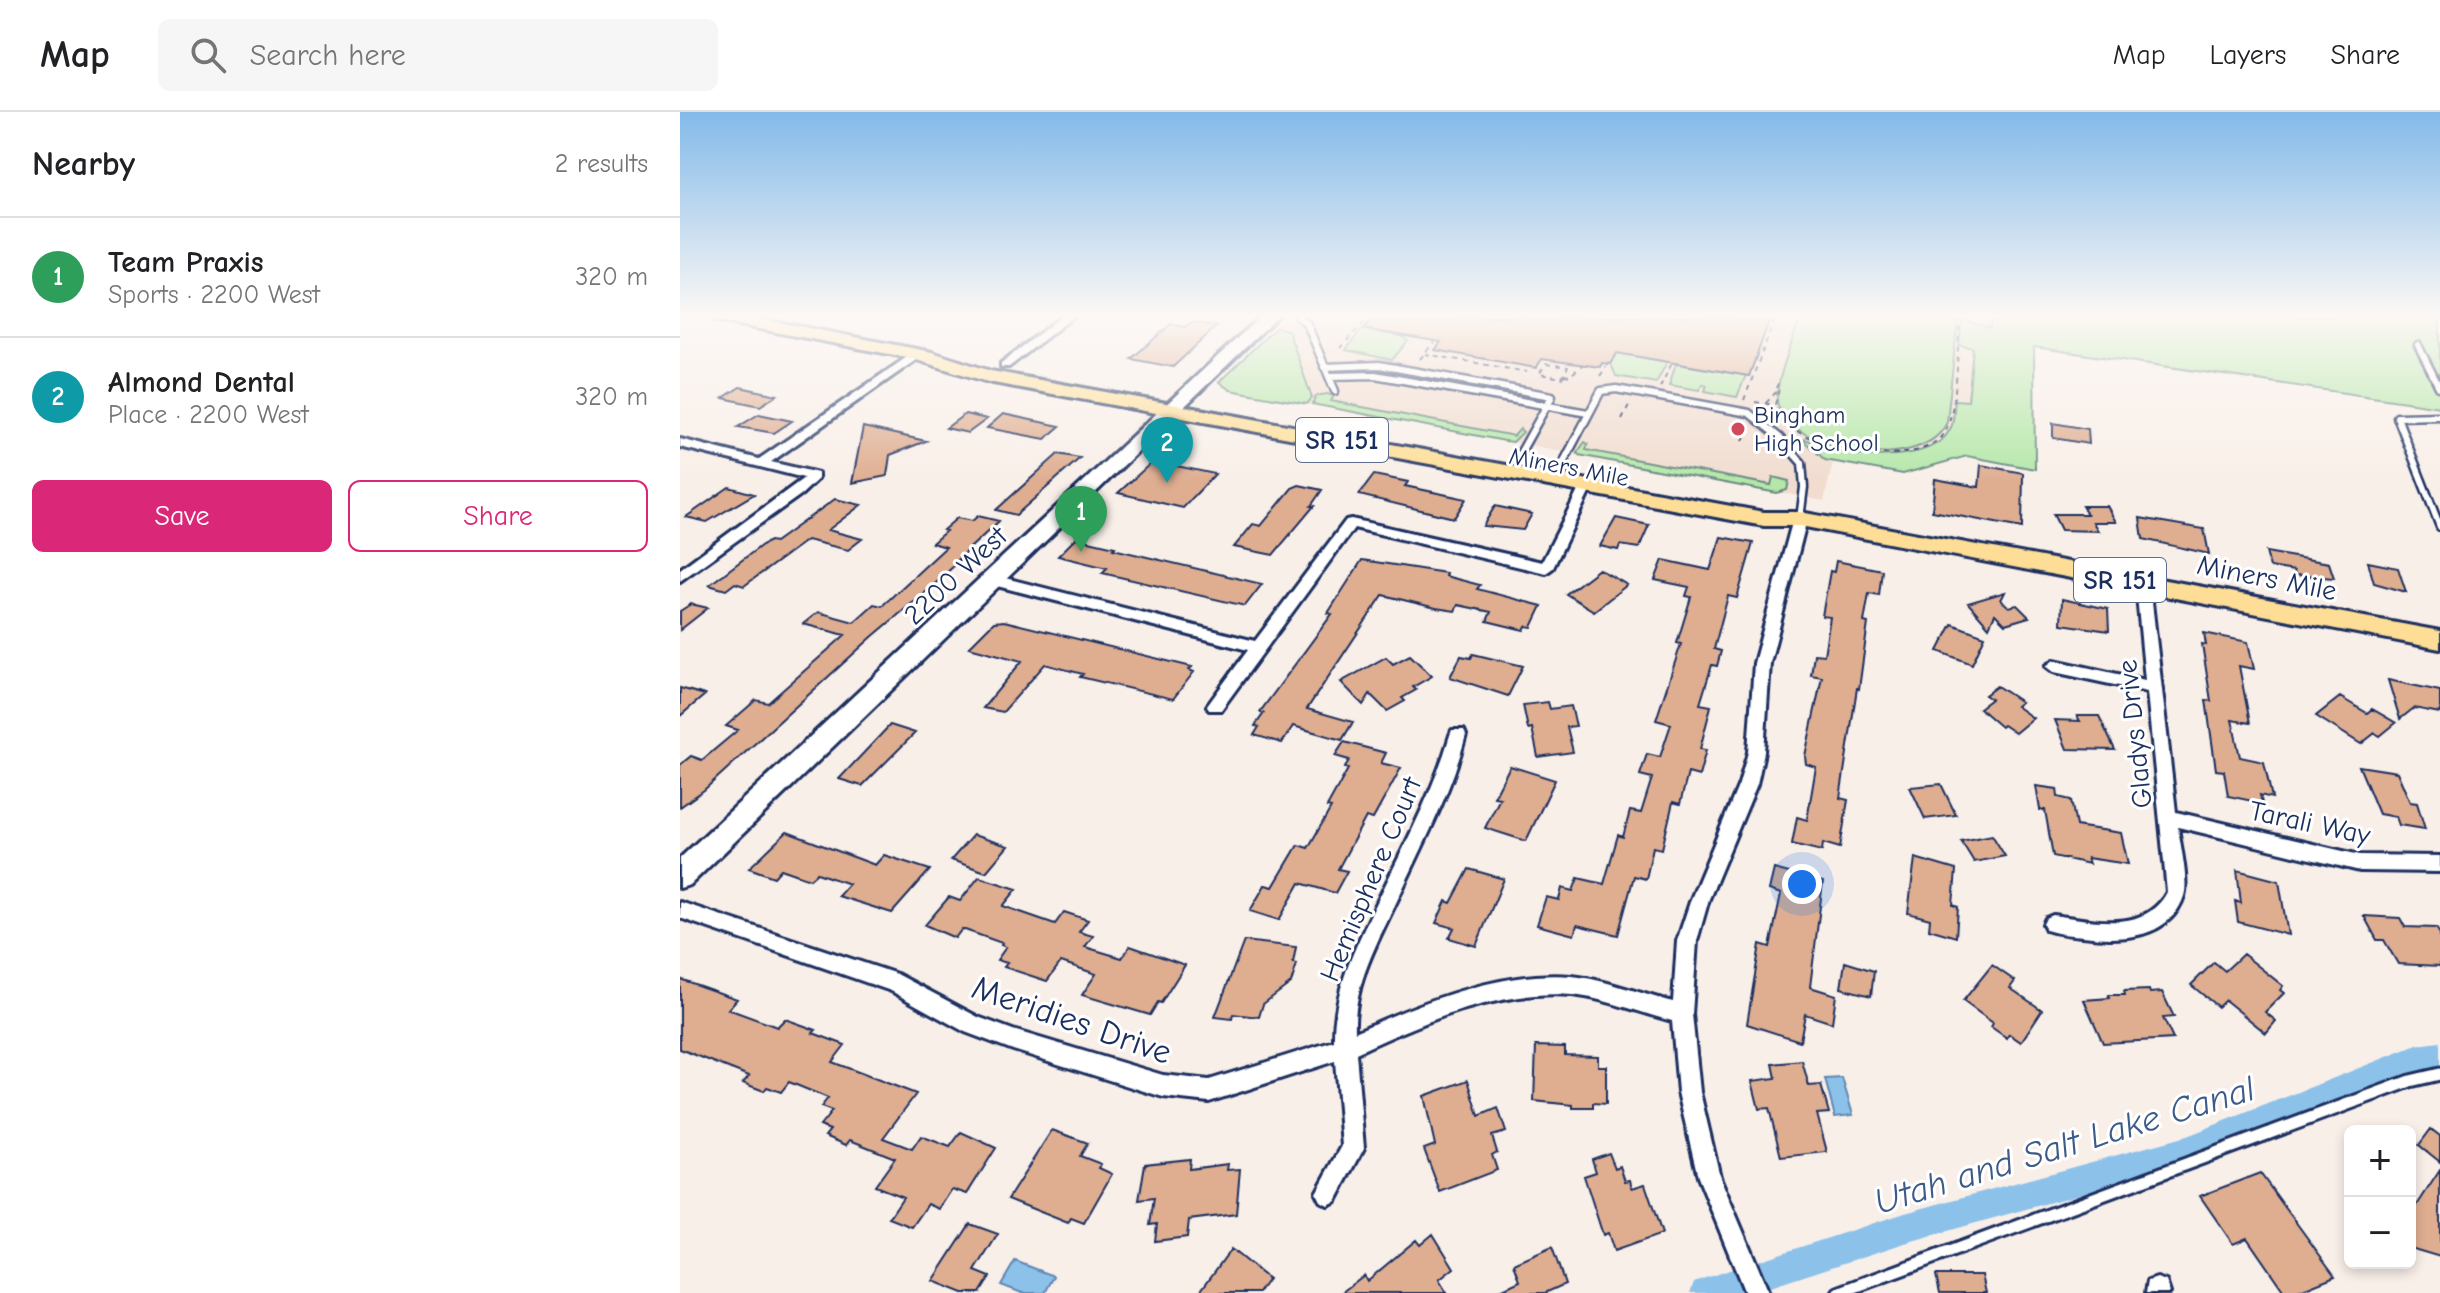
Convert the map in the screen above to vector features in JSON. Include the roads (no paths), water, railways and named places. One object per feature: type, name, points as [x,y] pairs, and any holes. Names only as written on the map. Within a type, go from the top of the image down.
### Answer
[{"type":"main road","name":"SR 151","points":[[971,371],[1042,386],[1180,403]]},
{"type":"main road","name":"SR 151","points":[[1042,371],[1180,403],[1286,434],[1514,464]]},
{"type":"main road","name":"Miners Mile","points":[[1180,403],[1337,423],[1514,464],[1587,485],[1764,519],[1800,519],[2440,640]]},
{"type":"main road","name":"Miners Mile","points":[[1514,464],[1562,465],[1769,506],[1800,519]]},
{"type":"street","points":[[763,462],[894,371]]},
{"type":"street","name":"2200 West","points":[[680,876],[993,580],[1082,506],[1213,371]]},
{"type":"street","points":[[680,443],[813,476],[680,576]]},
{"type":"street","points":[[1215,706],[1351,523],[1546,568],[1587,485]]},
{"type":"street","points":[[1757,1293],[1709,1177],[1689,1092],[1682,1014],[1687,941],[1700,899],[1748,784],[1756,752],[1762,663],[1800,519]]},
{"type":"street","points":[[993,580],[1259,647]]},
{"type":"street","name":"Gladys Drive","points":[[2053,924],[2127,930],[2147,926],[2162,918],[2171,907],[2176,878],[2143,585]]},
{"type":"street","points":[[2054,666],[2155,688]]},
{"type":"street","name":"Hemisphere Court","points":[[1328,1193],[1353,1148],[1344,1016],[1355,970],[1447,775],[1458,735]]},
{"type":"street","name":"Tarali Way","points":[[2169,818],[2360,863],[2440,864]]},
{"type":"street","name":"Meridies Drive","points":[[680,910],[897,983],[972,1025],[1000,1035],[1163,1086],[1209,1091],[1344,1048],[1404,1020],[1503,990],[1541,985],[1575,986],[1682,1014]]},
{"type":"lane","points":[[1326,371],[1335,391]]},
{"type":"lane","points":[[1416,371],[1552,396],[1514,464]]},
{"type":"lane","points":[[1329,376],[1375,375],[1588,413]]},
{"type":"lane","points":[[1562,465],[1601,391],[1616,389],[1733,409],[1761,421],[1802,463],[1804,487],[1800,519]]},
{"type":"lane","points":[[2440,416],[2397,417],[2440,527]]},
{"type":"lane","points":[[1838,1293],[2410,1081],[2440,1074]]},
{"type":"water","points":[[1842,1078],[1853,1115],[1835,1117],[1825,1079]]},
{"type":"water","points":[[1015,1261],[1054,1276],[1045,1293],[1022,1293],[1001,1285]]},
{"type":"waterway","name":"Utah and Salt Lake Canal","points":[[1705,1293],[1905,1228],[2187,1150],[2417,1058],[2440,1055]]},
{"type":"place","name":"Bingham High School","points":[[1738,429]]},
{"type":"place","name":"Almond Dental","points":[[1167,483]]},
{"type":"place","name":"Team Praxis","points":[[1081,552]]}]
